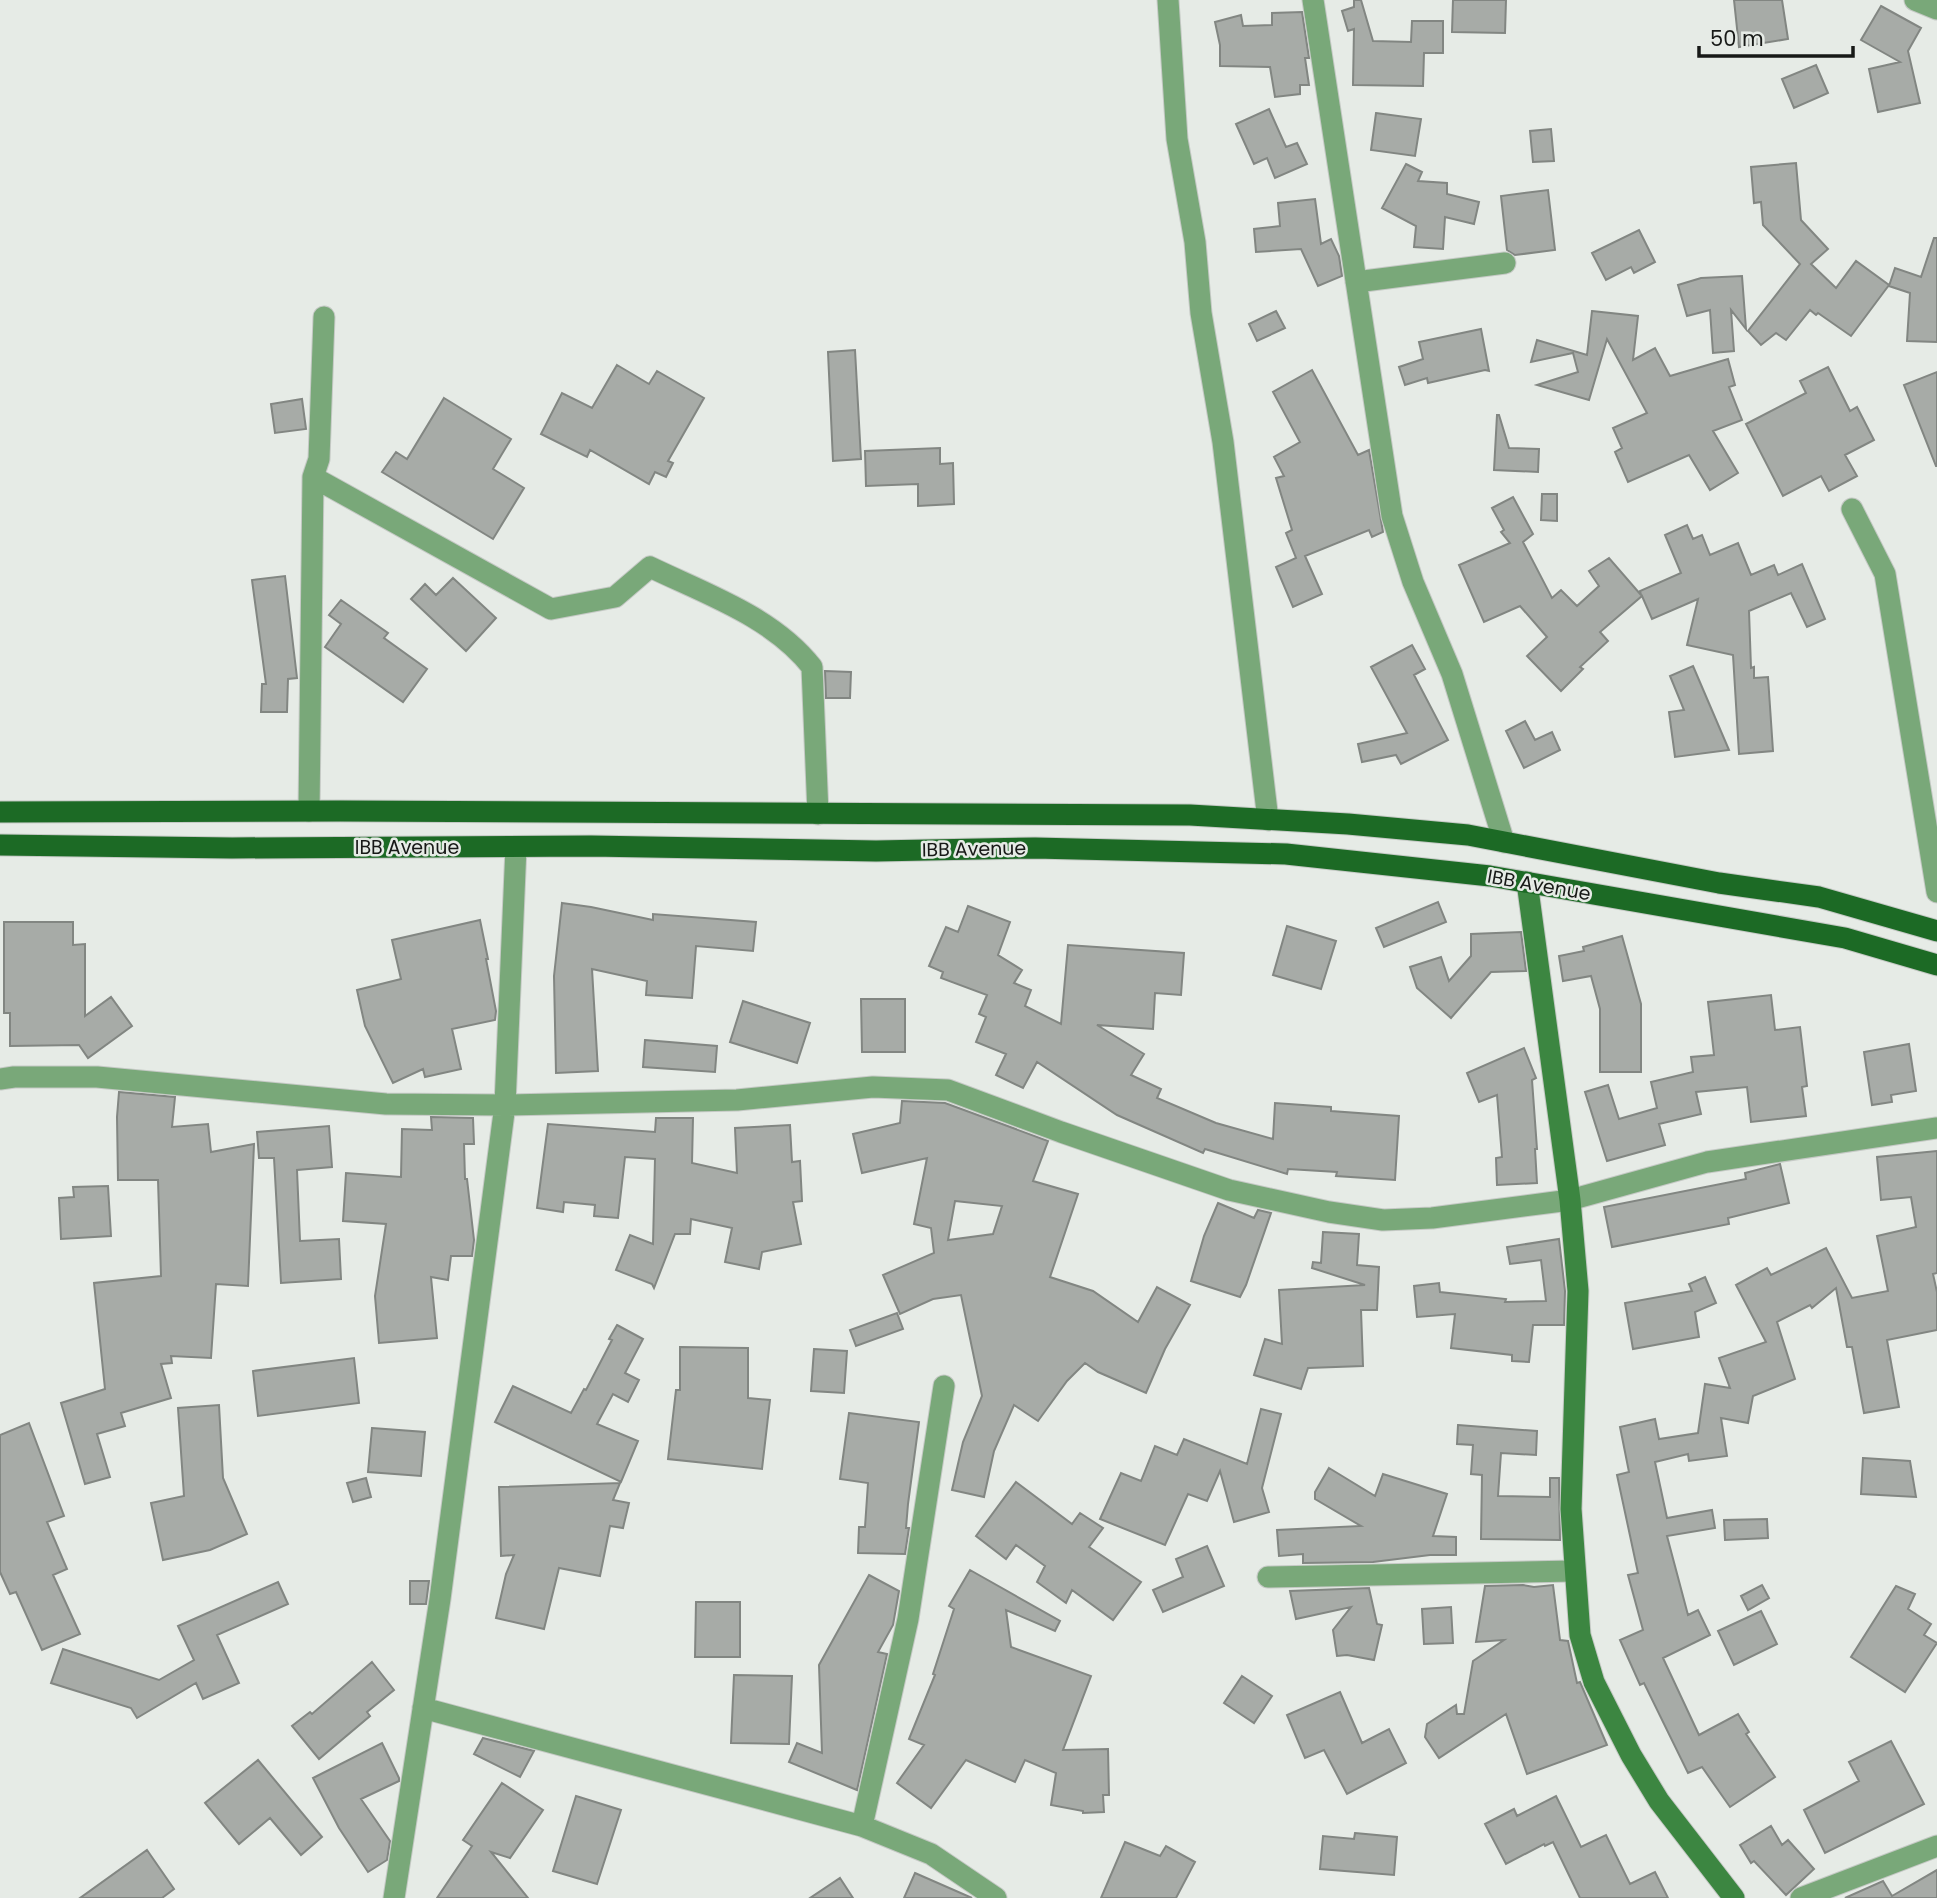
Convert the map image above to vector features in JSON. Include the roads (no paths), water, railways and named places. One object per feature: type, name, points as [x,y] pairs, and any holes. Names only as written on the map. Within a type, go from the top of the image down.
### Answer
[{"type":"main road","points":[[0,812],[1190,815],[1468,835],[1719,883],[1819,897],[1937,931]]},
{"type":"main road","name":"IBB Avenue","points":[[0,845],[876,851],[1035,848],[1286,854],[1527,882],[1845,938],[1937,965]]},
{"type":"street","points":[[1168,0],[1177,139],[1195,242],[1201,313],[1223,442],[1268,820]]},
{"type":"street","points":[[1312,0],[1392,516],[1413,582],[1452,674],[1504,842]]},
{"type":"street","points":[[1915,0],[1937,9]]},
{"type":"street","points":[[1356,282],[1504,263]]},
{"type":"street","points":[[309,811],[313,477],[319,458],[324,317]]},
{"type":"street","points":[[313,477],[551,609],[615,597],[650,567],[764,623],[797,648],[812,667],[818,814]]},
{"type":"street","points":[[1852,509],[1885,574],[1937,892]]},
{"type":"street","points":[[394,1898],[423,1708],[505,1105],[516,847]]},
{"type":"street","points":[[1527,882],[1570,1200],[1578,1291],[1571,1509],[1580,1635],[1594,1682],[1631,1755],[1659,1801],[1734,1898]]},
{"type":"street","points":[[0,1079],[97,1077],[386,1104],[505,1105],[737,1100],[873,1087],[948,1090],[1229,1190],[1329,1212],[1383,1220],[1432,1218],[1570,1200],[1707,1162],[1937,1128]]},
{"type":"street","points":[[862,1826],[908,1619],[944,1386]]},
{"type":"street","points":[[1268,1577],[1574,1571]]},
{"type":"street","points":[[423,1708],[862,1826],[931,1854],[996,1898]]},
{"type":"street","points":[[1801,1898],[1937,1846]]}]
